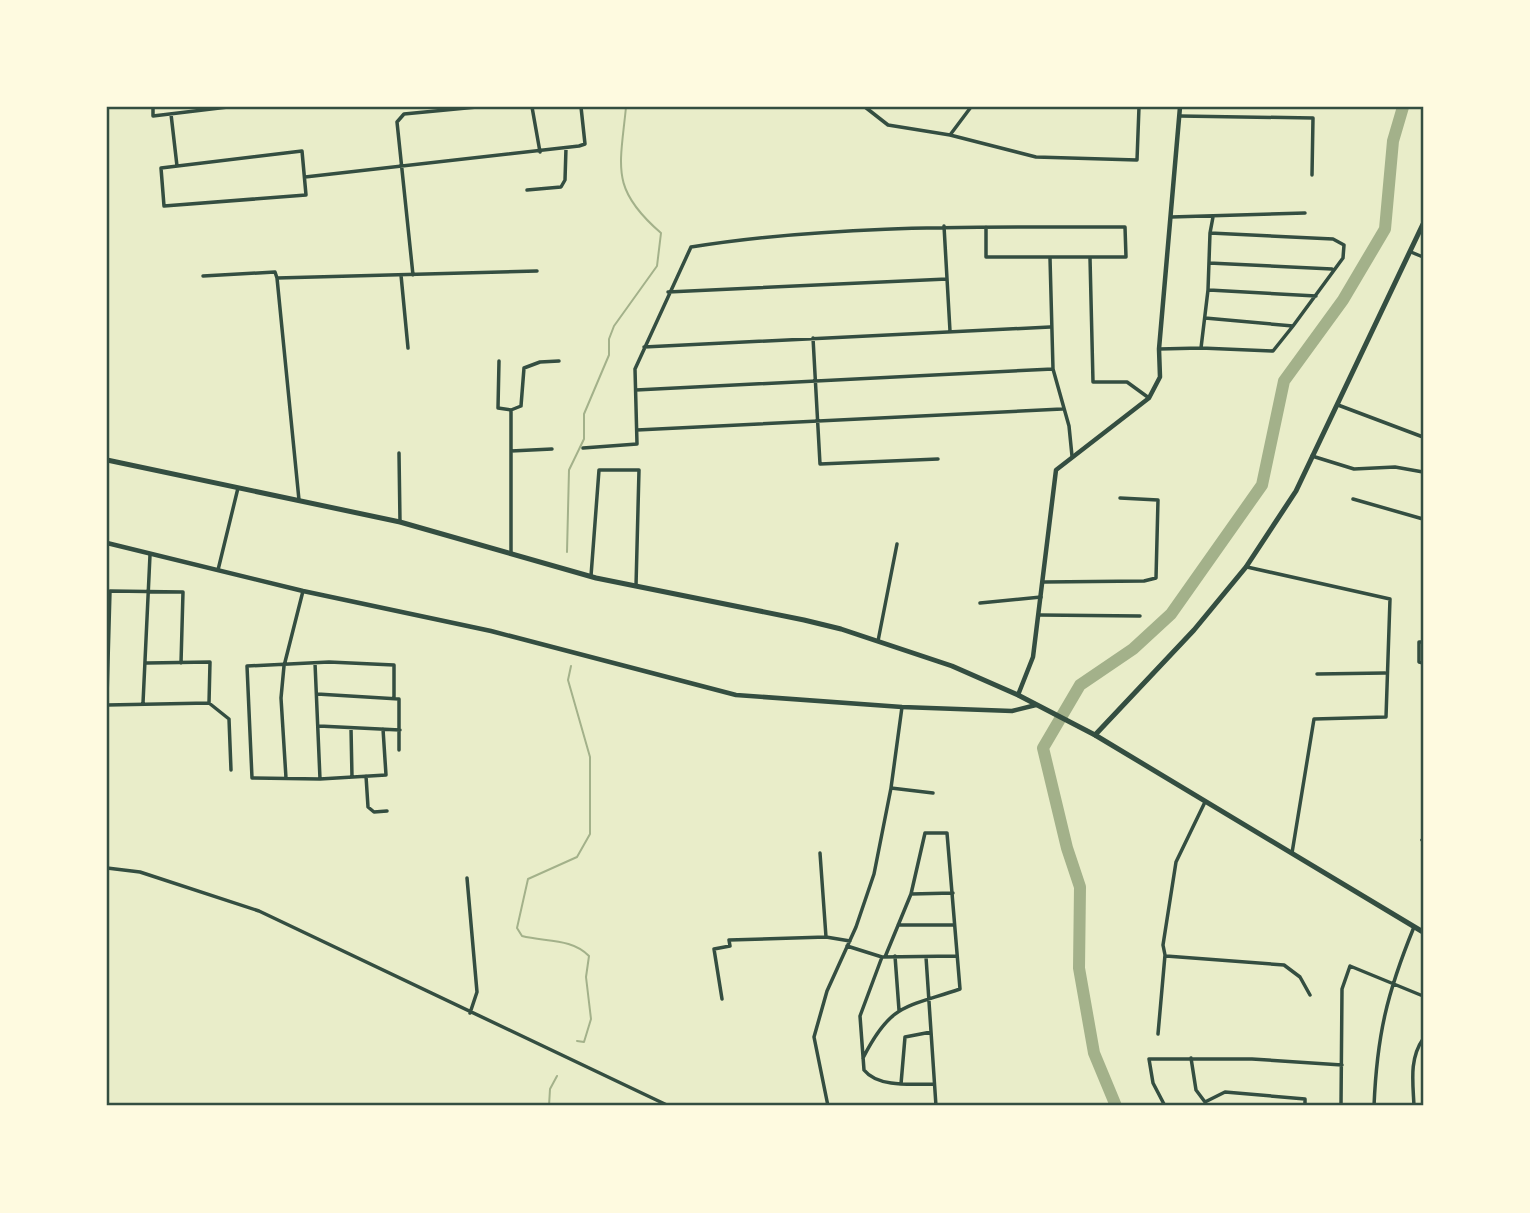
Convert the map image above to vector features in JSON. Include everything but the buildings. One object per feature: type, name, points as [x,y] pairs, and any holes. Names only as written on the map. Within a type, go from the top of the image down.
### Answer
[{"type":"main road","points":[[1095,735],[1194,630],[1246,567],[1296,491],[1423,225]]},
{"type":"main road","points":[[107,460],[400,522],[591,576],[743,605],[878,641],[952,666],[1018,695],[1095,735],[1423,932]]},
{"type":"street","points":[[153,107],[153,116],[228,107]]},
{"type":"street","points":[[413,275],[397,122],[400,116],[477,107]]},
{"type":"street","points":[[532,107],[540,152]]},
{"type":"street","points":[[305,177],[540,152],[585,144],[581,107]]},
{"type":"street","points":[[865,107],[888,125],[950,135],[1036,157],[1137,160],[1139,107]]},
{"type":"street","points":[[950,135],[971,107]]},
{"type":"street","points":[[1018,695],[1033,657],[1056,470],[1149,398],[1160,377],[1158,349],[1180,107]]},
{"type":"street","points":[[171,114],[177,166]]},
{"type":"street","points":[[1180,116],[1313,118],[1312,176]]},
{"type":"street","points":[[527,190],[561,187],[565,180],[566,148]]},
{"type":"street","points":[[302,151],[306,195],[164,206],[161,168],[177,166],[302,151]]},
{"type":"street","points":[[1170,217],[1305,213]]},
{"type":"street","points":[[1201,348],[1213,217]]},
{"type":"street","points":[[944,226],[950,331]]},
{"type":"street","points":[[583,448],[637,444],[635,369],[668,292],[691,247],[750,238],[944,226],[1125,227],[1126,257],[986,257],[986,227]]},
{"type":"street","points":[[1158,349],[1273,351],[1343,258],[1344,245],[1333,239],[1210,233]]},
{"type":"street","points":[[1411,252],[1423,257]]},
{"type":"street","points":[[1050,258],[1053,369],[1069,426],[1072,456]]},
{"type":"street","points":[[1090,258],[1093,382],[1127,382],[1149,398]]},
{"type":"street","points":[[1209,263],[1333,269]]},
{"type":"street","points":[[277,278],[537,271]]},
{"type":"street","points":[[203,276],[275,272],[299,500]]},
{"type":"street","points":[[401,275],[408,348]]},
{"type":"street","points":[[668,292],[947,279]]},
{"type":"street","points":[[1208,290],[1316,296]]},
{"type":"street","points":[[1205,318],[1293,326]]},
{"type":"street","points":[[644,347],[1050,327]]},
{"type":"street","points":[[813,338],[820,464],[938,459]]},
{"type":"street","points":[[499,362],[498,408],[511,410],[521,405],[524,368],[540,362],[559,361]]},
{"type":"street","points":[[636,390],[1053,369]]},
{"type":"street","points":[[1336,405],[1423,437]]},
{"type":"street","points":[[637,430],[1062,408]]},
{"type":"street","points":[[511,410],[511,554]]},
{"type":"street","points":[[511,451],[552,449]]},
{"type":"street","points":[[399,453],[400,522]]},
{"type":"street","points":[[1312,456],[1354,469],[1395,467],[1423,472]]},
{"type":"street","points":[[591,576],[599,470],[639,470],[636,586]]},
{"type":"street","points":[[218,570],[238,488]]},
{"type":"street","points":[[1044,582],[1144,582],[1156,578],[1158,500],[1120,498]]},
{"type":"street","points":[[1353,499],[1423,519]]},
{"type":"street","points":[[107,543],[303,591],[491,631],[736,695],[902,707],[1012,711],[1036,705]]},
{"type":"street","points":[[878,641],[897,544]]},
{"type":"street","points":[[143,704],[150,555]]},
{"type":"street","points":[[1246,567],[1390,599],[1385,673],[1386,717],[1314,719],[1292,853]]},
{"type":"street","points":[[107,697],[110,591],[183,592],[181,663]]},
{"type":"street","points":[[286,778],[281,698],[284,666],[303,591]]},
{"type":"street","points":[[980,603],[1042,597]]},
{"type":"street","points":[[1040,614],[1140,616]]},
{"type":"street","points":[[1423,642],[1419,642],[1419,662],[1423,663]]},
{"type":"street","points":[[147,663],[211,662],[209,703]]},
{"type":"street","points":[[315,663],[320,779]]},
{"type":"street","points":[[383,729],[386,775],[320,779],[252,778],[247,666],[315,663],[394,665],[394,698]]},
{"type":"street","points":[[1317,674],[1385,673]]},
{"type":"street","points":[[317,694],[394,698],[401,702],[399,751]]},
{"type":"street","points":[[107,705],[209,703],[229,719],[231,770]]},
{"type":"street","points":[[828,1106],[814,1037],[827,991],[850,941],[874,874],[891,788],[902,707]]},
{"type":"street","points":[[318,726],[400,730]]},
{"type":"street","points":[[351,728],[352,777]]},
{"type":"street","points":[[366,776],[368,807],[374,812],[387,811]]},
{"type":"street","points":[[891,788],[933,793]]},
{"type":"street","points":[[1158,1034],[1165,956],[1163,945],[1175,862],[1206,802]]},
{"type":"street","points":[[863,1058],[879,1027],[899,1010],[960,989],[947,833],[925,833],[911,894],[860,1016],[863,1058],[868,1075],[901,1084],[934,1084]]},
{"type":"street","points":[[820,853],[826,937]]},
{"type":"street","points":[[107,868],[140,872],[259,911],[669,1106]]},
{"type":"street","points":[[467,878],[477,992],[470,1013]]},
{"type":"street","points":[[911,894],[953,893]]},
{"type":"street","points":[[898,925],[954,925]]},
{"type":"street","points":[[1374,1106],[1381,1021],[1391,984],[1414,927]]},
{"type":"street","points":[[722,999],[714,949],[730,946],[729,940],[826,937],[850,941]]},
{"type":"street","points":[[847,946],[883,957],[957,957]]},
{"type":"street","points":[[895,956],[899,1010]]},
{"type":"street","points":[[1165,956],[1284,965],[1300,976],[1310,995]]},
{"type":"street","points":[[926,957],[936,1106]]},
{"type":"street","points":[[1341,1106],[1342,989],[1350,966],[1423,996]]},
{"type":"street","points":[[901,1084],[905,1037],[932,1032]]},
{"type":"street","points":[[1414,1106],[1413,1064],[1415,1050],[1423,1039]]},
{"type":"street","points":[[1165,1106],[1153,1083],[1149,1059],[1191,1058],[1342,1065]]},
{"type":"street","points":[[1191,1058],[1196,1090],[1205,1102],[1225,1092],[1305,1099],[1305,1106]]},
{"type":"waterway","points":[[567,552],[569,470],[584,439],[584,414],[609,355],[609,339],[614,326],[657,266],[661,233],[633,203],[622,176],[626,107]]},
{"type":"waterway","points":[[1116,1106],[1094,1053],[1079,968],[1080,887],[1067,848],[1043,748],[1080,685],[1133,649],[1171,614],[1262,485],[1284,381],[1343,300],[1385,229],[1393,141],[1403,107]]},
{"type":"waterway","points":[[571,666],[568,680],[590,757],[590,834],[577,857],[528,879],[517,928],[522,936],[566,943],[589,956],[586,977],[591,1019],[584,1042],[577,1041]]},
{"type":"waterway","points":[[549,1106],[550,1089],[557,1076]]}]
